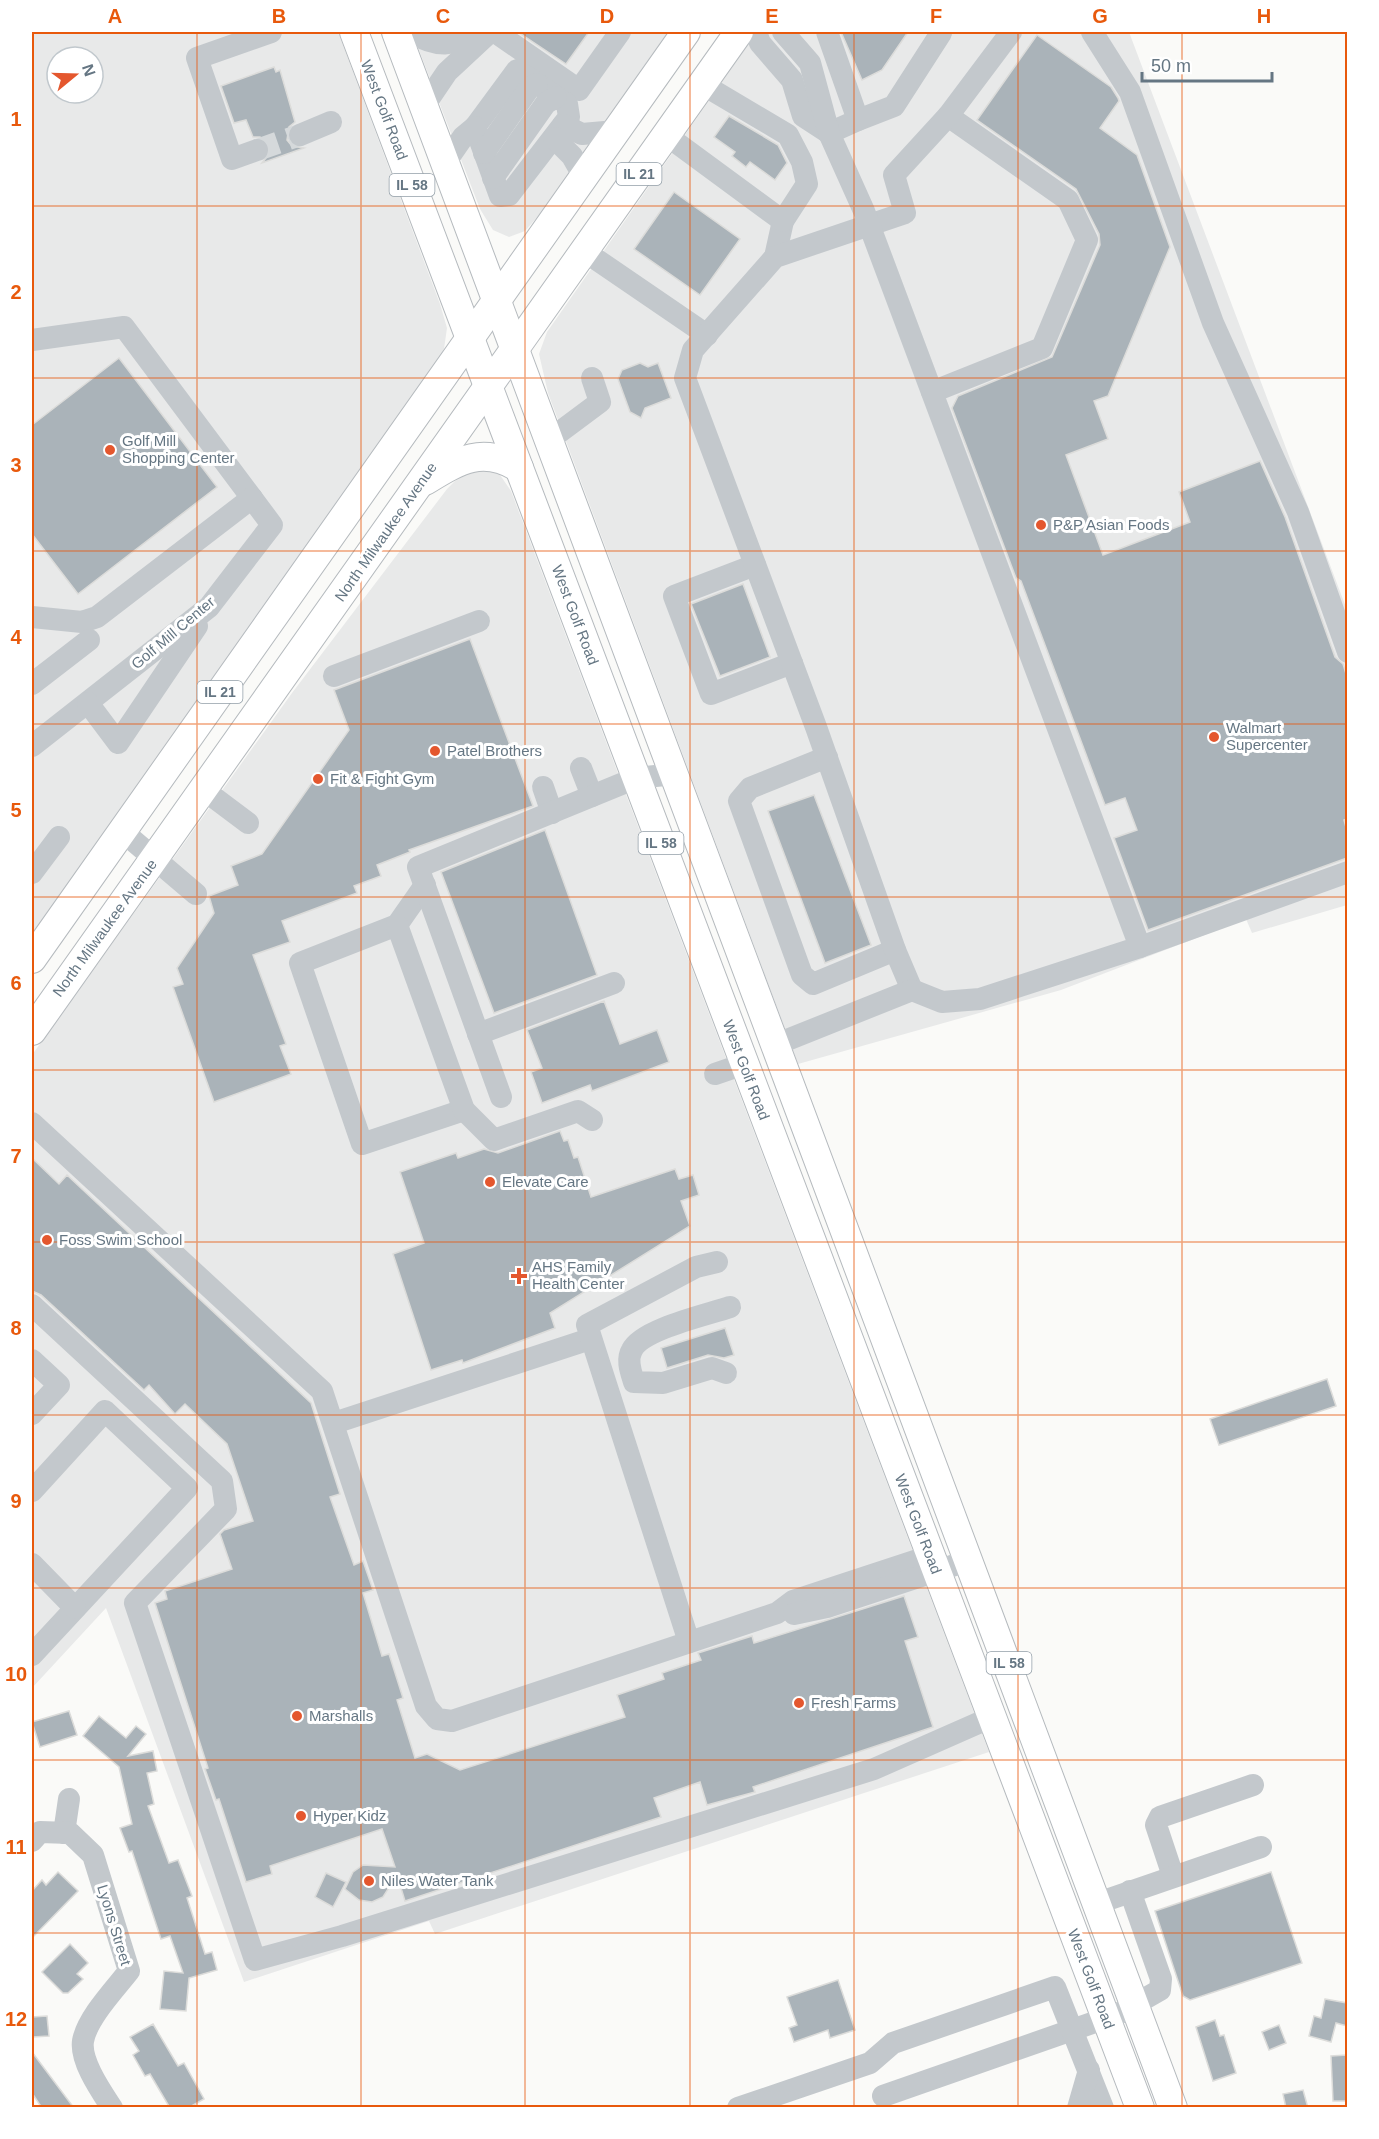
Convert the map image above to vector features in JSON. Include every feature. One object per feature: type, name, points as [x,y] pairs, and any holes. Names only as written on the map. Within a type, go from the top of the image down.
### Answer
[{"type":"main road","name":"West Golf Road","points":[[354,32],[1140,2108]]},
{"type":"main road","name":"IL 58","points":[[396,32],[777,1044],[1173,2108]]},
{"type":"main road","name":"IL 21","points":[[32,959],[686,32]]},
{"type":"main road","name":"North Milwaukee Avenue","points":[[32,1031],[739,32]]},
{"type":"main road","points":[[418,486],[475,455],[500,457],[519,468]]},
{"type":"street","points":[[257,150],[232,159],[197,58],[271,32]]},
{"type":"street","points":[[410,32],[425,41],[449,45],[491,32]]},
{"type":"street","points":[[424,106],[447,72],[491,32]]},
{"type":"street","points":[[491,32],[579,90],[620,32]]},
{"type":"street","points":[[756,32],[760,43],[792,80],[803,116],[829,133]]},
{"type":"street","points":[[783,32],[810,63],[829,133],[869,225],[1140,947]]},
{"type":"street","points":[[827,32],[858,120]]},
{"type":"street","points":[[775,257],[905,213],[894,175],[948,116],[1011,32]]},
{"type":"street","points":[[1092,32],[1130,92],[1213,323],[1298,512],[1347,652]]},
{"type":"street","points":[[829,133],[894,106],[941,33]]},
{"type":"street","points":[[446,163],[463,137],[475,127],[517,70],[567,104],[569,117],[509,195],[500,196],[475,127]]},
{"type":"street","points":[[702,84],[788,135],[802,162],[807,184],[783,221],[775,257],[693,350],[685,378],[827,757],[894,950],[912,990]]},
{"type":"street","points":[[489,166],[546,103],[546,90]]},
{"type":"street","points":[[932,392],[1042,348],[1087,240],[1068,200],[948,116]]},
{"type":"street","points":[[300,135],[331,122]]},
{"type":"street","points":[[559,132],[582,134],[616,131]]},
{"type":"street","points":[[559,132],[584,177]]},
{"type":"street","points":[[666,135],[783,221]]},
{"type":"street","points":[[584,251],[707,335]]},
{"type":"street","name":"Golf Mill Center","points":[[32,340],[124,327],[272,525],[209,607],[32,746]]},
{"type":"street","points":[[549,440],[600,402],[592,378]]},
{"type":"street","points":[[32,617],[71,622],[90,621],[252,498]]},
{"type":"street","points":[[755,565],[674,596],[711,694],[792,663]]},
{"type":"street","points":[[88,703],[118,743],[209,607]]},
{"type":"street","points":[[334,676],[479,621]]},
{"type":"street","points":[[32,684],[89,640]]},
{"type":"street","points":[[827,757],[750,788],[739,801],[801,975],[813,984],[894,950]]},
{"type":"street","points":[[501,1097],[418,867],[671,763]]},
{"type":"street","points":[[581,768],[592,796]]},
{"type":"street","points":[[543,787],[552,813]]},
{"type":"street","points":[[204,790],[248,823]]},
{"type":"street","points":[[122,831],[196,894]]},
{"type":"street","points":[[32,873],[59,837]]},
{"type":"street","points":[[777,1044],[912,990],[942,1002],[980,999],[1140,947],[1347,872]]},
{"type":"street","points":[[425,885],[397,925],[300,963],[362,1144],[464,1110]]},
{"type":"street","points":[[397,925],[464,1110],[494,1140],[578,1111],[592,1120]]},
{"type":"street","points":[[478,1034],[614,983]]},
{"type":"street","points":[[715,1074],[744,1064]]},
{"type":"street","points":[[32,1123],[321,1389],[425,1702],[436,1719],[452,1721],[777,1613],[794,1601],[933,1564],[970,1560]]},
{"type":"street","points":[[690,1642],[587,1325],[696,1267],[717,1263]]},
{"type":"street","points":[[32,1305],[222,1481],[226,1509],[135,1603],[255,1960],[342,1936],[863,1772],[992,1717]]},
{"type":"street","points":[[726,1373],[712,1368],[651,1384],[634,1382],[629,1365],[631,1351],[642,1337],[730,1307]]},
{"type":"street","points":[[334,1423],[590,1339]]},
{"type":"street","points":[[32,1360],[58,1384],[32,1414]]},
{"type":"street","points":[[32,1491],[105,1412],[187,1488],[32,1655]]},
{"type":"street","points":[[32,1564],[75,1608]]},
{"type":"street","points":[[1173,1876],[1156,1825],[1160,1817],[1253,1785]]},
{"type":"street","points":[[36,1836],[63,1833],[69,1799]]},
{"type":"street","name":"Lyons Street","points":[[63,1833],[70,1833],[93,1855],[129,1971],[98,2011],[83,2041],[91,2076],[112,2108]]},
{"type":"street","points":[[1098,1903],[1261,1847]]},
{"type":"street","points":[[870,2064],[885,2102],[1106,2018],[1160,1990],[1161,1979],[1130,1891]]},
{"type":"street","points":[[738,2108],[870,2064],[894,2043],[1055,1987],[1103,2108]]},
{"type":"street","points":[[1078,2108],[1089,2070]]},
{"type":"shaded area","name":"Golf Mill Shopping Center","points":[[32,32],[338,32],[440,304],[447,328],[444,349],[32,935]]},
{"type":"shaded area","points":[[412,32],[668,32],[540,214],[525,231],[509,237],[493,230],[480,209]]},
{"type":"shaded area","points":[[757,32],[1129,32],[1347,610],[1347,905],[1252,933],[1246,919],[1061,990],[798,1064],[548,393],[539,354],[547,332]]},
{"type":"shaded area","points":[[470,466],[498,472],[511,491],[989,1752],[435,1934],[429,1921],[244,1982],[106,1608],[32,1688],[32,1055],[292,693],[447,489]]},
{"type":"building","points":[[518,32],[589,32],[566,64]]},
{"type":"building","points":[[841,32],[908,32],[882,70],[862,80]]},
{"type":"building","name":"Walmart Supercenter","points":[[1037,35],[1111,87],[1118,98],[1119,101],[1100,128],[1137,155],[1170,247],[1108,396],[1094,401],[1108,439],[1066,455],[1103,555],[1190,522],[1179,492],[1260,461],[1285,517],[1335,657],[1343,664],[1347,677],[1347,819],[1344,820],[1347,831],[1347,858],[1148,930],[1114,838],[1137,830],[1125,798],[1105,805],[1021,581],[1016,578],[952,408],[958,396],[1052,357],[1100,245],[1099,234],[1076,189],[977,120]]},
{"type":"building","points":[[274,67],[276,72],[280,70],[295,122],[289,127],[287,140],[292,146],[304,148],[262,163],[270,153],[269,145],[260,137],[253,137],[246,120],[234,123],[221,86]]},
{"type":"building","points":[[729,116],[778,145],[787,163],[775,180],[750,162],[746,167],[732,156],[735,152],[714,137]]},
{"type":"building","points":[[674,192],[740,239],[700,295],[634,249]]},
{"type":"building","name":"Golf Mill Shopping Center","points":[[119,358],[217,487],[78,594],[32,534],[32,425]]},
{"type":"building","points":[[640,363],[648,367],[658,363],[671,398],[645,408],[641,418],[630,412],[618,379],[622,370]]},
{"type":"building","points":[[743,584],[770,657],[720,676],[691,604]]},
{"type":"building","points":[[470,639],[533,806],[409,850],[410,852],[377,865],[381,876],[354,886],[357,893],[282,921],[290,942],[253,955],[286,1044],[280,1046],[291,1074],[214,1102],[173,987],[183,984],[177,968],[214,913],[209,896],[238,885],[231,866],[262,854],[349,730],[334,690]]},
{"type":"building","points":[[814,795],[871,945],[825,963],[768,811]]},
{"type":"building","points":[[545,830],[597,975],[494,1013],[441,872]]},
{"type":"building","points":[[604,1001],[620,1044],[657,1030],[669,1062],[592,1091],[590,1085],[542,1103],[531,1072],[542,1068],[527,1030]]},
{"type":"building","points":[[560,1131],[564,1141],[568,1140],[574,1158],[578,1157],[591,1197],[675,1169],[679,1179],[693,1175],[699,1195],[681,1201],[690,1226],[550,1313],[555,1328],[463,1363],[462,1360],[431,1370],[393,1254],[424,1243],[400,1172],[456,1153],[458,1158],[484,1149],[498,1153]]},
{"type":"building","points":[[32,1158],[59,1184],[67,1175],[311,1403],[340,1494],[330,1497],[354,1565],[363,1561],[373,1590],[363,1593],[382,1656],[389,1654],[403,1698],[397,1700],[415,1758],[427,1754],[460,1770],[625,1717],[617,1695],[664,1679],[662,1673],[701,1660],[698,1653],[752,1636],[754,1643],[904,1596],[918,1637],[905,1641],[933,1727],[753,1787],[755,1792],[707,1805],[700,1782],[654,1798],[661,1817],[405,1901],[397,1875],[383,1897],[372,1902],[359,1900],[345,1889],[353,1872],[363,1865],[395,1867],[382,1829],[270,1866],[272,1874],[246,1882],[219,1799],[216,1800],[205,1769],[208,1768],[155,1603],[167,1599],[165,1591],[232,1569],[220,1534],[224,1530],[253,1521],[227,1444],[185,1404],[175,1414],[149,1385],[144,1390],[41,1295],[32,1291]]},
{"type":"building","points":[[725,1328],[734,1355],[724,1358],[708,1355],[667,1368],[661,1348]]},
{"type":"building","points":[[1327,1379],[1336,1406],[1219,1445],[1210,1419]]},
{"type":"building","points":[[69,1711],[77,1735],[40,1747],[32,1722]]},
{"type":"building","points":[[99,1716],[126,1738],[136,1726],[146,1734],[128,1756],[153,1751],[157,1771],[147,1773],[154,1804],[148,1806],[169,1863],[178,1860],[192,1896],[187,1898],[205,1954],[212,1952],[217,1970],[189,1978],[186,2011],[160,2009],[164,1971],[183,1973],[170,1936],[161,1939],[132,1851],[129,1852],[120,1828],[132,1824],[119,1767],[83,1736]]},
{"type":"building","points":[[58,1872],[78,1891],[32,1938],[32,1891],[42,1880],[46,1885]]},
{"type":"building","points":[[1271,1872],[1302,1963],[1190,2000],[1183,1996],[1155,1911]]},
{"type":"building","points":[[326,1873],[346,1882],[333,1907],[315,1897]]},
{"type":"building","points":[[70,1944],[88,1963],[77,1974],[83,1979],[68,1993],[63,1993],[42,1972]]},
{"type":"building","points":[[838,1980],[855,2030],[830,2038],[828,2030],[794,2042],[789,2028],[797,2025],[787,1997]]},
{"type":"building","points":[[1325,1999],[1347,2003],[1347,2026],[1336,2023],[1331,2042],[1309,2036],[1314,2016],[1321,2018]]},
{"type":"building","points":[[47,2016],[49,2036],[32,2037],[32,2017]]},
{"type":"building","points":[[1215,2020],[1220,2036],[1224,2035],[1236,2073],[1213,2081],[1196,2027]]},
{"type":"building","points":[[153,2024],[178,2066],[184,2063],[204,2099],[188,2108],[170,2108],[150,2074],[145,2076],[133,2055],[139,2051],[130,2037]]},
{"type":"building","points":[[1279,2025],[1286,2043],[1269,2050],[1262,2032]]},
{"type":"building","points":[[32,2052],[74,2108],[42,2108],[32,2093]]},
{"type":"building","points":[[1347,2055],[1347,2101],[1333,2101],[1331,2056]]},
{"type":"building","points":[[1303,2090],[1308,2108],[1286,2108],[1283,2094]]},
{"type":"tunnel","points":[[257,150],[300,135]]},
{"type":"place","name":"Golf Mill Shopping Center","points":[[110,450]]},
{"type":"place","name":"P&P Asian Foods","points":[[1041,525]]},
{"type":"place","name":"Walmart Supercenter","points":[[1214,737]]},
{"type":"place","name":"Patel Brothers","points":[[435,751]]},
{"type":"place","name":"Fit & Fight Gym","points":[[318,779]]},
{"type":"place","name":"Elevate Care","points":[[490,1182]]},
{"type":"place","name":"Foss Swim School","points":[[47,1240]]},
{"type":"place","name":"AHS Family Health Center","points":[[519,1276]]},
{"type":"place","name":"Fresh Farms","points":[[799,1703]]},
{"type":"place","name":"Marshalls","points":[[297,1716]]},
{"type":"place","name":"Hyper Kidz","points":[[301,1816]]},
{"type":"place","name":"Niles Water Tank","points":[[369,1881]]}]
